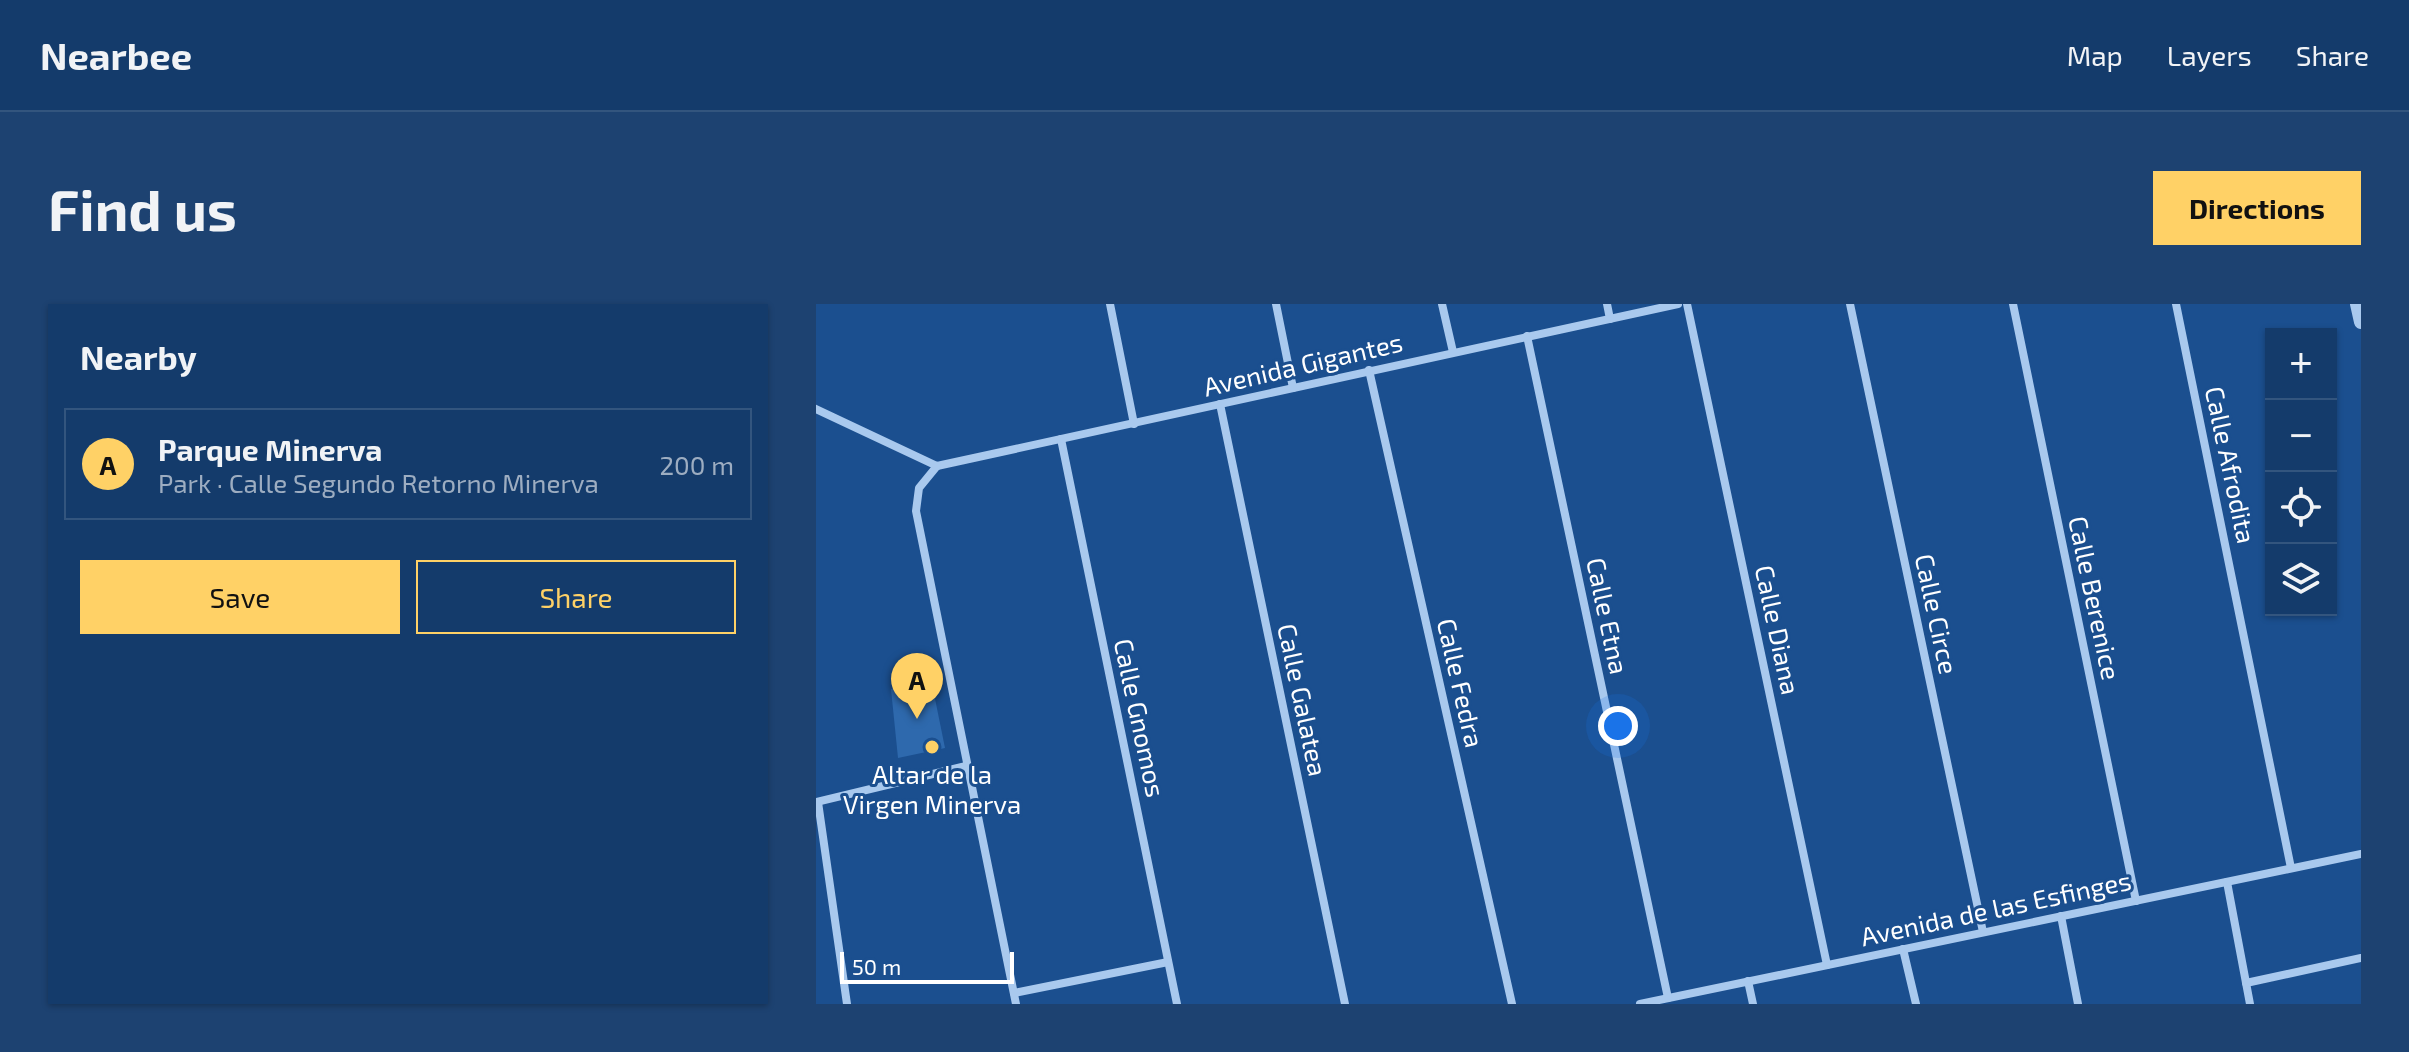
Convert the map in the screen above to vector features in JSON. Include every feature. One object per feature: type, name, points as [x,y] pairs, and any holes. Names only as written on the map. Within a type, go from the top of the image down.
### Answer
[{"type":"street","points":[[1110,304],[1134,424]]},
{"type":"street","points":[[1276,304],[1293,388]]},
{"type":"street","points":[[1442,304],[1453,352]]},
{"type":"street","points":[[1607,304],[1610,319]]},
{"type":"street","name":"Avenida Gigantes","points":[[937,466],[1678,304]]},
{"type":"street","name":"Calle Diana","points":[[1687,304],[1827,965]]},
{"type":"street","name":"Calle Circe","points":[[1850,304],[1983,932]]},
{"type":"street","name":"Calle Berenice","points":[[2013,304],[2136,901]]},
{"type":"street","name":"Calle Afrodita","points":[[2176,304],[2291,868]]},
{"type":"street","points":[[2357,304],[2361,322]]},
{"type":"street","name":"Calle Etna","points":[[1527,336],[1668,998]]},
{"type":"street","name":"Calle Fedra","points":[[1369,370],[1512,1004]]},
{"type":"street","name":"Calle Galatea","points":[[1220,404],[1345,1004]]},
{"type":"street","points":[[816,409],[937,466],[919,488],[916,511],[1016,1004]]},
{"type":"street","name":"Calle Gnomos","points":[[1061,439],[1177,1004]]},
{"type":"street","points":[[847,1004],[817,802],[966,766]]},
{"type":"street","name":"Avenida de las Esfinges","points":[[1640,1004],[2361,854]]},
{"type":"street","points":[[2227,882],[2250,1004]]},
{"type":"street","points":[[2061,916],[2078,1004]]},
{"type":"street","points":[[1903,949],[1916,1004]]},
{"type":"street","points":[[2246,983],[2361,958]]},
{"type":"street","points":[[1014,993],[1168,962]]},
{"type":"street","points":[[1748,981],[1753,1004]]},
{"type":"shaded area","points":[[932,684],[945,748],[898,758],[891,689]]},
{"type":"place","name":"Parque Minerva","points":[[917,719]]},
{"type":"place","name":"Altar de la Virgen Minerva","points":[[932,747]]}]
